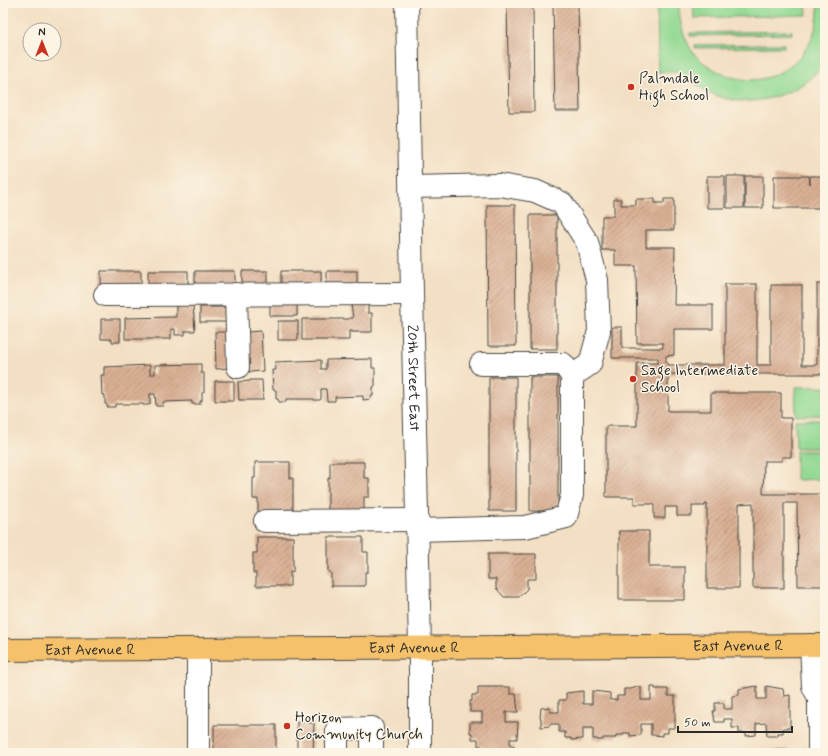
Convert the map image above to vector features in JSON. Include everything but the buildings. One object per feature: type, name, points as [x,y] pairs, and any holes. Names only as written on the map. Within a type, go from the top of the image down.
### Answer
[{"type":"main road","name":"East Avenue R","points":[[3,650],[818,645]]},
{"type":"street","name":"20th Street East","points":[[407,3],[420,647],[420,753]]},
{"type":"street","points":[[410,187],[499,185],[535,191],[562,203],[587,242],[597,280],[599,331],[590,364],[572,376]]},
{"type":"street","points":[[236,294],[238,367]]},
{"type":"street","points":[[105,295],[412,294]]},
{"type":"street","points":[[265,521],[525,527],[566,517],[572,495],[572,376],[563,364],[482,364]]},
{"type":"street","points":[[818,645],[813,686],[819,698],[819,753]]},
{"type":"street","points":[[198,649],[198,753]]},
{"type":"street","points":[[337,753],[337,729],[372,728],[372,753]]},
{"type":"green space","points":[[657,3],[679,3],[684,35],[693,52],[701,61],[719,72],[731,77],[753,80],[774,75],[784,70],[802,54],[813,36],[817,24],[818,3],[825,3],[826,43],[824,61],[814,75],[804,83],[795,89],[775,97],[746,101],[732,100],[719,96],[705,91],[681,72],[658,72]]},
{"type":"green space","points":[[693,3],[806,3],[807,15],[694,18]]},
{"type":"green space","points":[[792,31],[792,34],[690,36],[690,33]]},
{"type":"green space","points":[[784,44],[784,47],[695,48],[695,45]]},
{"type":"green space","points":[[795,387],[825,387],[825,415],[796,416]]},
{"type":"green space","points":[[795,420],[825,420],[825,448],[796,448]]},
{"type":"green space","points":[[796,451],[825,451],[825,479],[796,480]]},
{"type":"place","name":"Palmdale High School","points":[[631,87]]},
{"type":"place","name":"Sage Intermediate School","points":[[633,379]]},
{"type":"place","name":"Horizon Community Church","points":[[287,726]]}]
